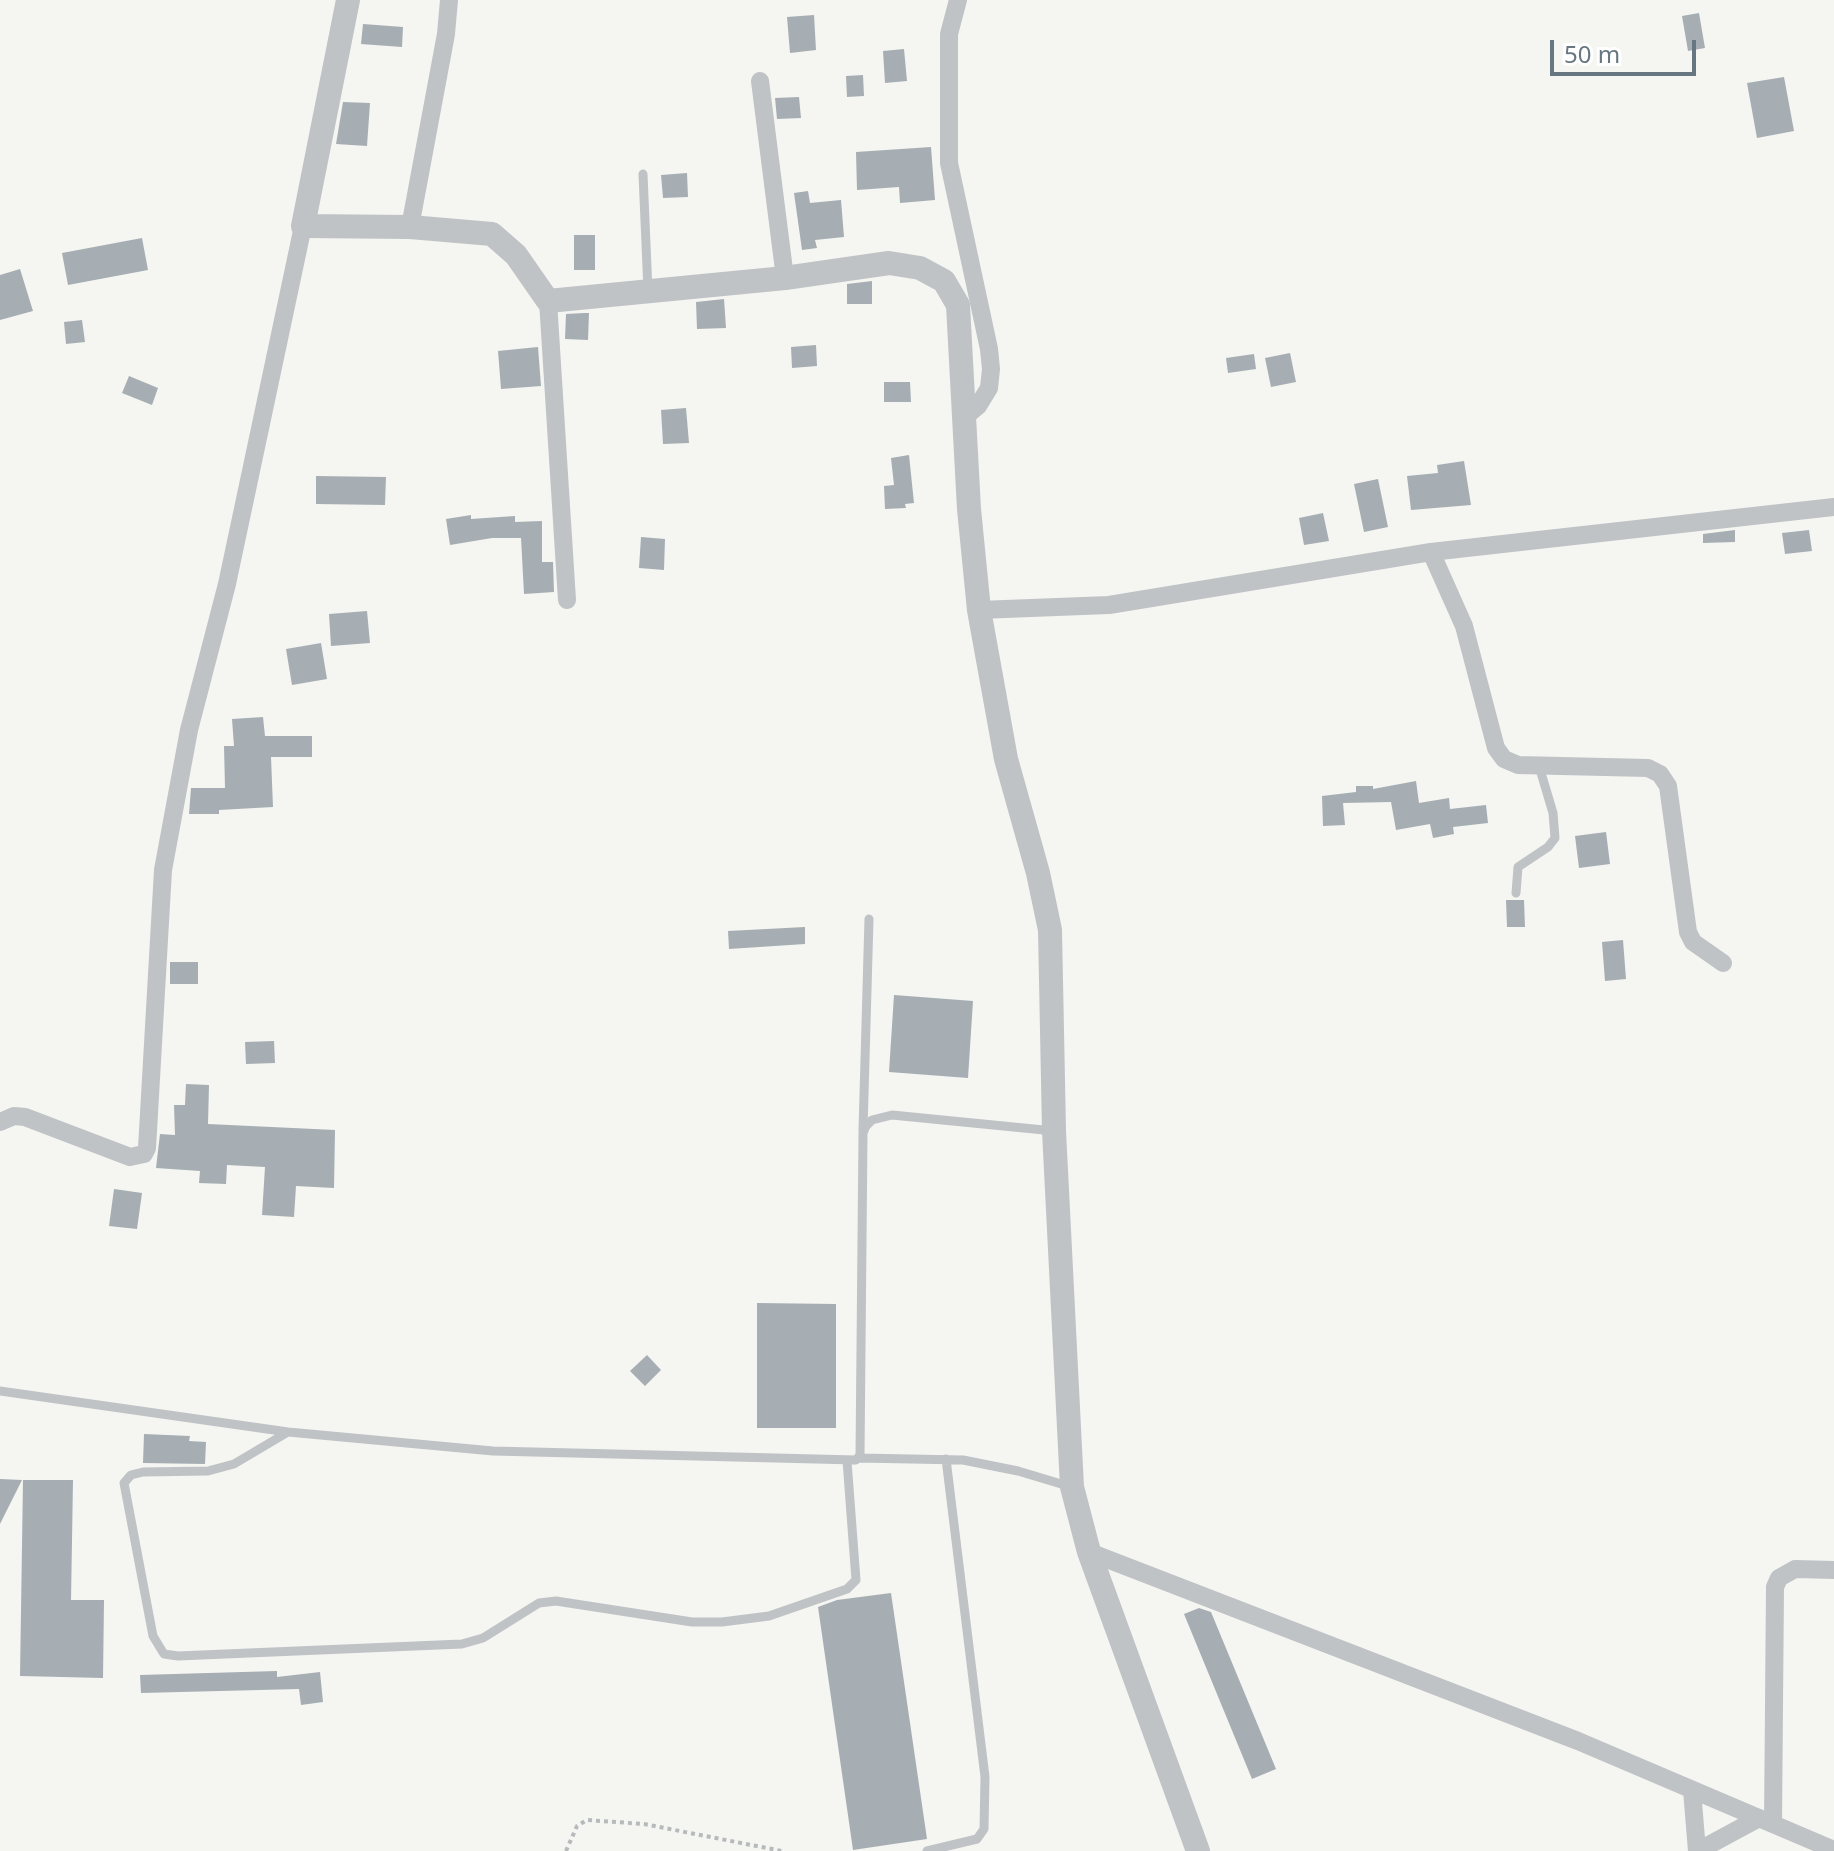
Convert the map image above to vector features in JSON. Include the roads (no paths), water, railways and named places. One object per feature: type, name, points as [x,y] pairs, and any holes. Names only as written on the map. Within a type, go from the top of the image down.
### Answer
[{"type":"street","points":[[0,1122],[14,1116],[25,1117],[130,1157],[144,1154],[147,1148],[163,870],[189,730],[227,584],[348,0]]},
{"type":"street","points":[[410,227],[446,34],[449,0]]},
{"type":"street","points":[[958,0],[949,34],[949,163],[991,369],[989,388],[978,406],[965,417]]},
{"type":"street","points":[[760,81],[785,278]]},
{"type":"street","points":[[303,226],[410,227],[492,234],[516,255],[548,301],[567,600]]},
{"type":"street","points":[[548,301],[785,278],[889,263],[920,268],[944,281],[958,305],[969,509],[979,610],[1006,759],[1038,873],[1050,930],[1054,1131],[1072,1487],[1089,1552],[1198,1851]]},
{"type":"street","points":[[979,610],[1109,605],[1431,552],[1834,507]]},
{"type":"street","points":[[1431,552],[1464,626],[1496,748],[1504,759],[1518,765],[1648,768],[1660,774],[1668,786],[1688,932],[1693,942],[1723,963]]},
{"type":"street","points":[[1089,1552],[1578,1741],[1834,1850]]},
{"type":"street","points":[[1766,1821],[1775,1587],[1779,1578],[1795,1569],[1834,1570]]},
{"type":"street","points":[[1692,1790],[1698,1851],[1766,1821]]},
{"type":"lane","points":[[643,174],[648,291]]},
{"type":"lane","points":[[1516,893],[1518,867],[1548,847],[1555,838],[1553,813],[1539,766]]},
{"type":"lane","points":[[859,1458],[869,919]]},
{"type":"lane","points":[[863,1133],[872,1120],[892,1115],[1054,1131]]},
{"type":"lane","points":[[0,1391],[288,1432],[493,1451],[847,1461],[859,1458],[963,1460],[1018,1471],[1072,1487]]},
{"type":"lane","points":[[288,1432],[234,1464],[208,1471],[143,1472],[131,1475],[124,1483],[153,1636],[164,1654],[178,1656],[462,1644],[483,1638],[539,1603],[556,1601],[692,1622],[769,1616],[847,1589],[856,1580],[847,1461]]},
{"type":"lane","points":[[927,1851],[977,1839],[984,1829],[985,1777],[946,1459]]}]
